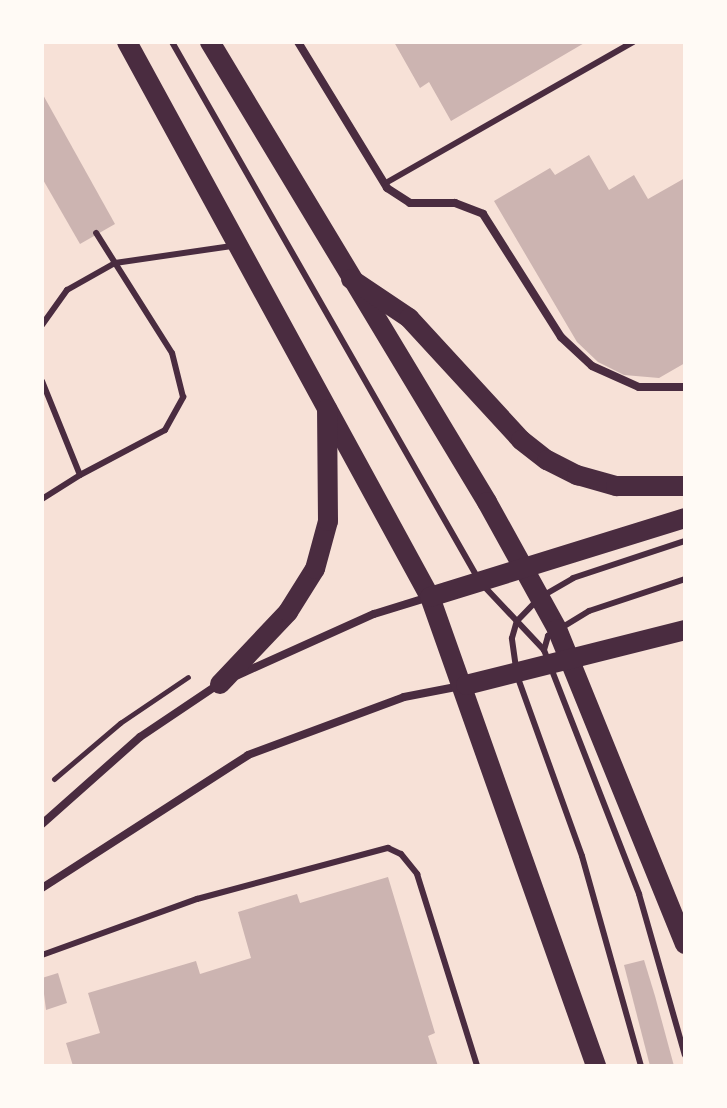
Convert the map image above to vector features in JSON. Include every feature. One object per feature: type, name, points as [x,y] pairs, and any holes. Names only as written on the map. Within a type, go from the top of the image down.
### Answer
[{"type":"main road","points":[[127,42],[430,597],[466,685],[596,1066]]},
{"type":"main road","points":[[210,42],[557,629],[685,944]]},
{"type":"main road","points":[[347,277],[409,318],[521,440],[547,460],[577,475],[616,486],[685,486]]},
{"type":"main road","points":[[220,684],[288,612],[315,569],[328,521],[327,405]]},
{"type":"main road","points":[[430,597],[685,518]]},
{"type":"main road","points":[[466,685],[517,675],[548,659],[573,662],[685,630]]},
{"type":"street","points":[[298,42],[384,184],[410,203],[471,206],[493,222],[573,351],[592,366],[639,387],[685,387]]},
{"type":"street","points":[[44,818],[140,737],[220,684],[360,620],[430,597]]},
{"type":"street","points":[[42,888],[248,755],[404,697],[466,685]]},
{"type":"lane","points":[[172,42],[480,582],[548,659],[639,894],[685,1055]]},
{"type":"lane","points":[[384,184],[633,42]]},
{"type":"lane","points":[[42,499],[165,430],[183,397],[172,353],[96,233]]},
{"type":"lane","points":[[42,325],[67,290],[115,263],[239,245]]},
{"type":"lane","points":[[42,381],[80,475]]},
{"type":"lane","points":[[641,1066],[582,856],[517,675],[512,638],[517,621],[539,598],[573,578],[685,541]]},
{"type":"lane","points":[[548,659],[557,629],[623,597],[685,579]]},
{"type":"lane","points":[[42,955],[197,899],[388,848],[401,854],[417,874],[477,1066]]},
{"type":"path","points":[[54,779],[143,705],[191,675]]},
{"type":"building","points":[[394,42],[586,42],[451,121],[429,82],[420,88]]},
{"type":"building","points":[[42,93],[115,224],[80,244],[42,178]]},
{"type":"building","points":[[589,155],[609,190],[634,175],[648,199],[685,178],[685,363],[659,378],[624,375],[598,362],[577,342],[494,201],[550,168],[555,175]]},
{"type":"building","points":[[388,877],[435,1033],[428,1036],[438,1066],[73,1066],[66,1043],[100,1033],[88,993],[196,961],[200,974],[251,958],[238,912],[297,894],[300,903]]},
{"type":"building","points":[[644,960],[674,1066],[650,1066],[624,965]]},
{"type":"building","points":[[58,973],[67,1003],[46,1010],[42,978]]}]
